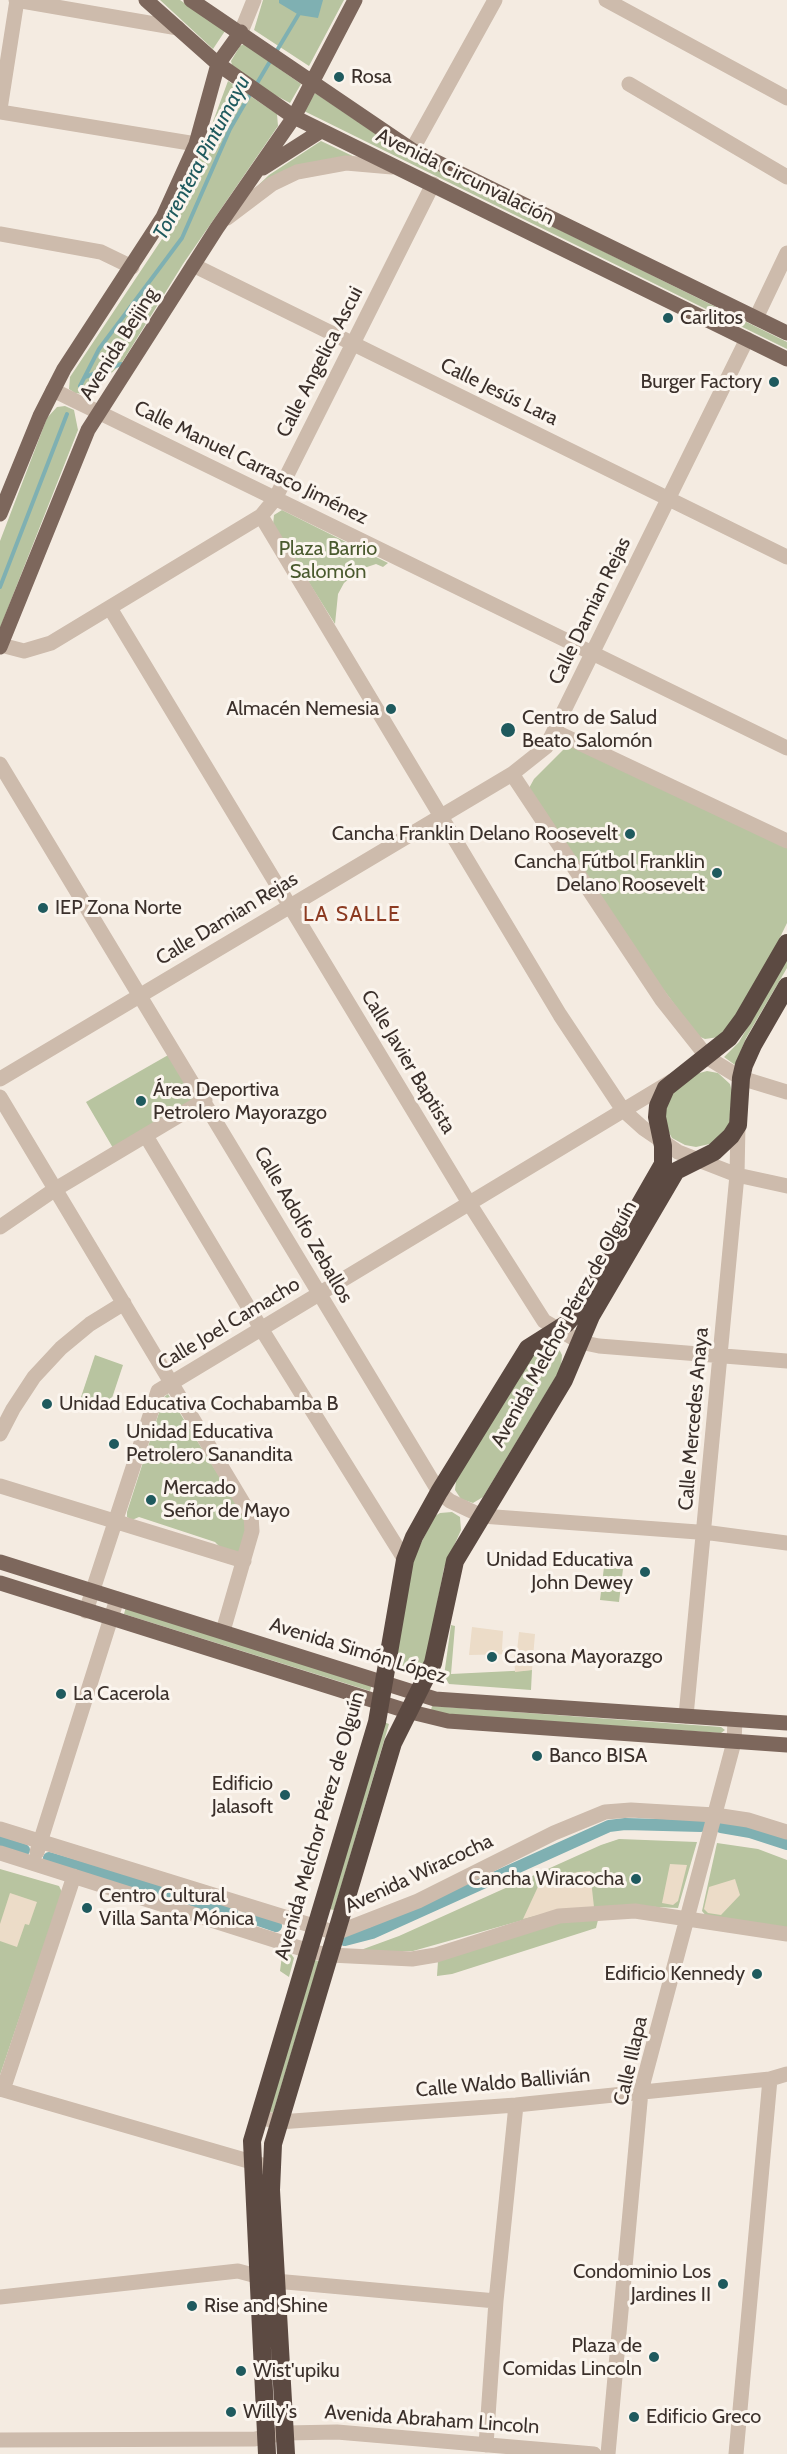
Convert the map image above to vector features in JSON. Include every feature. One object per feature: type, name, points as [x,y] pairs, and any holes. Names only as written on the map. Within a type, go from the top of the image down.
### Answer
[{"type":"highway","points":[[662,1142],[657,1117],[658,1106],[666,1088],[720,1048],[743,1019],[787,943]]},
{"type":"highway","points":[[697,1159],[724,1144],[738,1125],[741,1078],[753,1045],[787,986]]},
{"type":"highway","name":"Avenida Melchor Pérez de Olguín","points":[[267,2445],[252,2141],[375,1730],[405,1560],[414,1537],[439,1492],[528,1348],[556,1330],[574,1316],[581,1307],[663,1164],[662,1142]]},
{"type":"highway","name":"Avenida Melchor Pérez de Olguín","points":[[286,2454],[275,2281],[271,2168],[279,2122],[393,1743],[434,1663],[453,1567],[564,1380],[591,1316],[676,1171],[697,1159]]},
{"type":"main road","name":"Avenida Circunvalación","points":[[146,0],[218,64],[294,117],[787,359]]},
{"type":"main road","name":"Avenida Circunvalación","points":[[191,0],[412,150],[787,333]]},
{"type":"main road","name":"Avenida Beijing","points":[[0,646],[88,430],[217,228],[294,117],[355,0]]},
{"type":"main road","name":"Avenida Beijing","points":[[0,514],[53,390],[80,344],[163,218],[196,144],[218,64],[241,32]]},
{"type":"main road","points":[[256,172],[321,131]]},
{"type":"main road","name":"Avenida Simón López","points":[[0,1562],[451,1702],[787,1723]]},
{"type":"main road","points":[[0,1584],[407,1712],[448,1721],[787,1745]]},
{"type":"street","points":[[178,28],[16,0],[0,110],[196,144]]},
{"type":"street","points":[[241,32],[255,0]]},
{"type":"street","points":[[412,150],[495,0]]},
{"type":"street","points":[[606,0],[787,98]]},
{"type":"street","points":[[629,84],[787,177]]},
{"type":"street","points":[[217,228],[258,193],[297,172],[346,163],[396,168]]},
{"type":"street","name":"Calle Angelica Ascui","points":[[0,646],[24,651],[40,648],[261,516],[275,499],[434,184]]},
{"type":"street","points":[[0,234],[101,252],[132,267]]},
{"type":"street","points":[[756,318],[787,253]]},
{"type":"street","name":"Calle Jesús Lara","points":[[193,265],[787,557]]},
{"type":"street","name":"Calle Damian Rejas","points":[[0,1079],[512,774],[546,747],[556,732],[747,339]]},
{"type":"street","name":"Calle Manuel Carrasco Jiménez","points":[[53,390],[787,748]]},
{"type":"street","points":[[261,516],[560,1014],[623,1110],[662,1142],[697,1159],[737,1175],[787,1186]]},
{"type":"street","name":"Calle Javier Baptista","points":[[110,608],[536,1311],[556,1330],[580,1342],[599,1346],[787,1360]]},
{"type":"street","points":[[556,732],[787,841]]},
{"type":"street","name":"Calle Adolfo Zeballos","points":[[0,764],[205,1100],[319,1295],[439,1492]]},
{"type":"street","points":[[512,774],[649,981],[708,1058],[741,1078],[787,1092]]},
{"type":"street","name":"Calle Joel Camacho","points":[[86,1611],[158,1391],[674,1080]]},
{"type":"street","points":[[0,1097],[251,1516],[252,1531],[223,1631]]},
{"type":"street","points":[[0,1227],[54,1190],[205,1100]]},
{"type":"street","name":"Calle Mercedes Anaya","points":[[686,1716],[737,1175],[738,1125]]},
{"type":"street","points":[[146,1136],[262,1330],[405,1560]]},
{"type":"street","points":[[0,1434],[34,1377],[60,1348],[90,1324],[124,1303]]},
{"type":"street","points":[[0,1486],[244,1561]]},
{"type":"street","points":[[439,1492],[450,1501],[482,1516],[705,1532],[787,1543]]},
{"type":"street","points":[[34,1863],[117,1599]]},
{"type":"street","name":"Calle Illapa","points":[[608,2454],[641,2091],[734,1742],[735,1720]]},
{"type":"street","name":"Avenida Wiracocha","points":[[0,1829],[336,1933],[418,1901],[554,1833],[605,1812],[631,1810],[715,1815],[748,1820],[787,1832]]},
{"type":"street","points":[[0,1852],[309,1951],[330,1955],[412,1959],[436,1954],[559,1916],[635,1911],[787,1934]]},
{"type":"street","points":[[74,1876],[2,2089],[271,2168]]},
{"type":"street","name":"Calle Waldo Ballivián","points":[[259,2117],[279,2122],[516,2105],[770,2079],[787,2074]]},
{"type":"street","points":[[736,2454],[770,2079]]},
{"type":"street","points":[[486,2445],[496,2301],[516,2105]]},
{"type":"street","points":[[0,2296],[238,2271],[257,2274],[275,2281],[496,2301]]},
{"type":"street","name":"Avenida Abraham Lincoln","points":[[0,2440],[255,2439],[267,2445],[285,2433],[337,2432],[594,2454]]},
{"type":"green space","points":[[160,0],[180,0],[225,31],[213,49]]},
{"type":"green space","points":[[263,0],[344,0],[309,66],[254,30]]},
{"type":"green space","points":[[244,44],[301,84],[290,103],[262,88],[232,65],[231,61],[240,46]]},
{"type":"green space","points":[[228,81],[277,114],[278,126],[183,264],[121,364],[97,387],[84,394],[75,393],[69,389],[70,377],[162,239],[184,200]]},
{"type":"green space","points":[[315,93],[404,153],[787,342],[787,349],[304,111]]},
{"type":"green space","points":[[321,141],[359,159],[251,192],[269,175]]},
{"type":"green space","points":[[65,406],[74,410],[78,430],[0,628],[0,541],[47,418],[57,407]]},
{"type":"green space","name":"Plaza Barrio Salomón","points":[[282,510],[388,563],[383,567],[376,564],[361,569],[344,583],[338,594],[335,624],[273,525],[274,515]]},
{"type":"green space","points":[[568,745],[787,848],[787,923],[766,966],[733,1020],[719,1037],[705,1039],[698,1036],[634,950],[528,790],[534,779]]},
{"type":"green space","points":[[787,960],[787,968],[746,1038],[735,1065],[724,1057],[739,1042]]},
{"type":"green space","name":"Área Deportiva Petrolero Mayorazgo","points":[[170,1054],[195,1100],[113,1148],[86,1102]]},
{"type":"green space","points":[[707,1071],[718,1073],[730,1084],[732,1092],[729,1126],[714,1143],[696,1147],[685,1145],[672,1138],[667,1129],[664,1103],[669,1093],[696,1074]]},
{"type":"green space","points":[[547,1344],[559,1349],[562,1355],[561,1368],[483,1497],[473,1503],[461,1499],[455,1490],[456,1481],[532,1352]]},
{"type":"green space","points":[[95,1355],[123,1365],[108,1410],[80,1400]]},
{"type":"green space","points":[[168,1394],[247,1521],[241,1553],[221,1548],[215,1542],[139,1517],[132,1520],[127,1517],[164,1397]]},
{"type":"green space","points":[[452,1512],[460,1517],[461,1530],[444,1568],[426,1660],[420,1668],[412,1672],[398,1672],[394,1669],[410,1571],[417,1551],[435,1516]]},
{"type":"green space","points":[[604,1567],[623,1569],[619,1602],[600,1600]]},
{"type":"green space","points":[[126,1607],[372,1684],[370,1691],[124,1614]]},
{"type":"green space","points":[[451,1625],[455,1626],[451,1674],[532,1670],[531,1690],[449,1684],[444,1676]]},
{"type":"green space","points":[[432,1706],[721,1727],[725,1730],[721,1733],[449,1715],[431,1710]]},
{"type":"green space","points":[[384,1722],[389,1724],[334,1910],[329,1909]]},
{"type":"green space","points":[[619,1839],[697,1842],[678,1908],[637,1906],[555,1911],[413,1951],[358,1951],[399,1936]]},
{"type":"green space","points":[[717,1843],[758,1849],[787,1860],[787,1928],[707,1917],[702,1911]]},
{"type":"green space","points":[[0,1869],[59,1886],[62,1892],[0,2075]]},
{"type":"green space","points":[[573,1920],[598,1920],[596,1928],[452,1974],[437,1976],[438,1961],[553,1924]]},
{"type":"green space","points":[[283,1948],[288,1950],[294,1958],[289,1977],[280,1971]]},
{"type":"green space","points":[[314,1960],[319,1961],[273,2113],[268,2111]]},
{"type":"shaded area","points":[[472,1627],[503,1631],[502,1650],[517,1651],[519,1632],[535,1634],[532,1670],[515,1672],[514,1654],[469,1655]]},
{"type":"shaded area","points":[[670,1864],[687,1865],[678,1901],[673,1905],[662,1903]]},
{"type":"shaded area","points":[[590,1871],[594,1907],[555,1911],[523,1919],[543,1876]]},
{"type":"shaded area","points":[[735,1879],[740,1895],[721,1915],[708,1913],[704,1909],[709,1887]]},
{"type":"shaded area","points":[[10,1893],[37,1902],[29,1925],[25,1924],[17,1947],[0,1941],[0,1924]]},
{"type":"water","points":[[279,0],[323,0],[318,18],[299,15],[279,3]]},
{"type":"waterway","name":"Torrentera Pintumayu","points":[[276,52],[300,12]]},
{"type":"waterway","name":"Torrentera Pintumayu","points":[[256,85],[272,58]]},
{"type":"waterway","name":"Torrentera Pintumayu","points":[[80,386],[99,349],[182,238],[230,129],[252,91]]},
{"type":"waterway","points":[[85,377],[121,364]]},
{"type":"waterway","name":"Torrentera Pintumayu","points":[[0,587],[67,414]]},
{"type":"waterway","points":[[345,1940],[372,1933],[609,1826],[625,1824],[701,1826]]},
{"type":"waterway","points":[[721,1827],[750,1832],[787,1844]]},
{"type":"waterway","points":[[0,1842],[24,1850]]},
{"type":"waterway","points":[[49,1858],[232,1912]]},
{"type":"waterway","points":[[247,1916],[276,1926]]},
{"type":"place","name":"Rosa","points":[[339,77]]},
{"type":"place","name":"Carlitos","points":[[668,318]]},
{"type":"place","name":"Burger Factory","points":[[774,382]]},
{"type":"place","name":"Almacén Nemesia","points":[[391,709]]},
{"type":"place","name":"Centro de Salud Beato Salomón","points":[[508,730]]},
{"type":"place","name":"Cancha Franklin Delano Roosevelt","points":[[630,834]]},
{"type":"place","name":"Cancha Fútbol Franklin Delano Roosevelt","points":[[717,873]]},
{"type":"place","name":"IEP Zona Norte","points":[[43,908]]},
{"type":"place","name":"Área Deportiva Petrolero Mayorazgo","points":[[141,1101]]},
{"type":"place","name":"Unidad Educativa Cochabamba B","points":[[47,1404]]},
{"type":"place","name":"Unidad Educativa Petrolero Sanandita","points":[[114,1444]]},
{"type":"place","name":"Mercado Señor de Mayo","points":[[151,1500]]},
{"type":"place","name":"Unidad Educativa John Dewey","points":[[645,1572]]},
{"type":"place","name":"Casona Mayorazgo","points":[[492,1657]]},
{"type":"place","name":"La Cacerola","points":[[61,1694]]},
{"type":"place","name":"Banco BISA","points":[[537,1756]]},
{"type":"place","name":"Edificio Jalasoft","points":[[285,1795]]},
{"type":"place","name":"Cancha Wiracocha","points":[[636,1879]]},
{"type":"place","name":"Centro Cultural Villa Santa Mónica","points":[[87,1908]]},
{"type":"place","name":"Edificio Kennedy","points":[[757,1974]]},
{"type":"place","name":"Condominio Los Jardines II","points":[[723,2284]]},
{"type":"place","name":"Rise and Shine","points":[[192,2306]]},
{"type":"place","name":"Plaza de Comidas Lincoln","points":[[654,2357]]},
{"type":"place","name":"Wist'upiku","points":[[241,2371]]},
{"type":"place","name":"Willy's","points":[[231,2412]]},
{"type":"place","name":"Edificio Greco","points":[[634,2417]]},
{"type":"district","name":"LA SALLE","points":[[352,915]]}]
